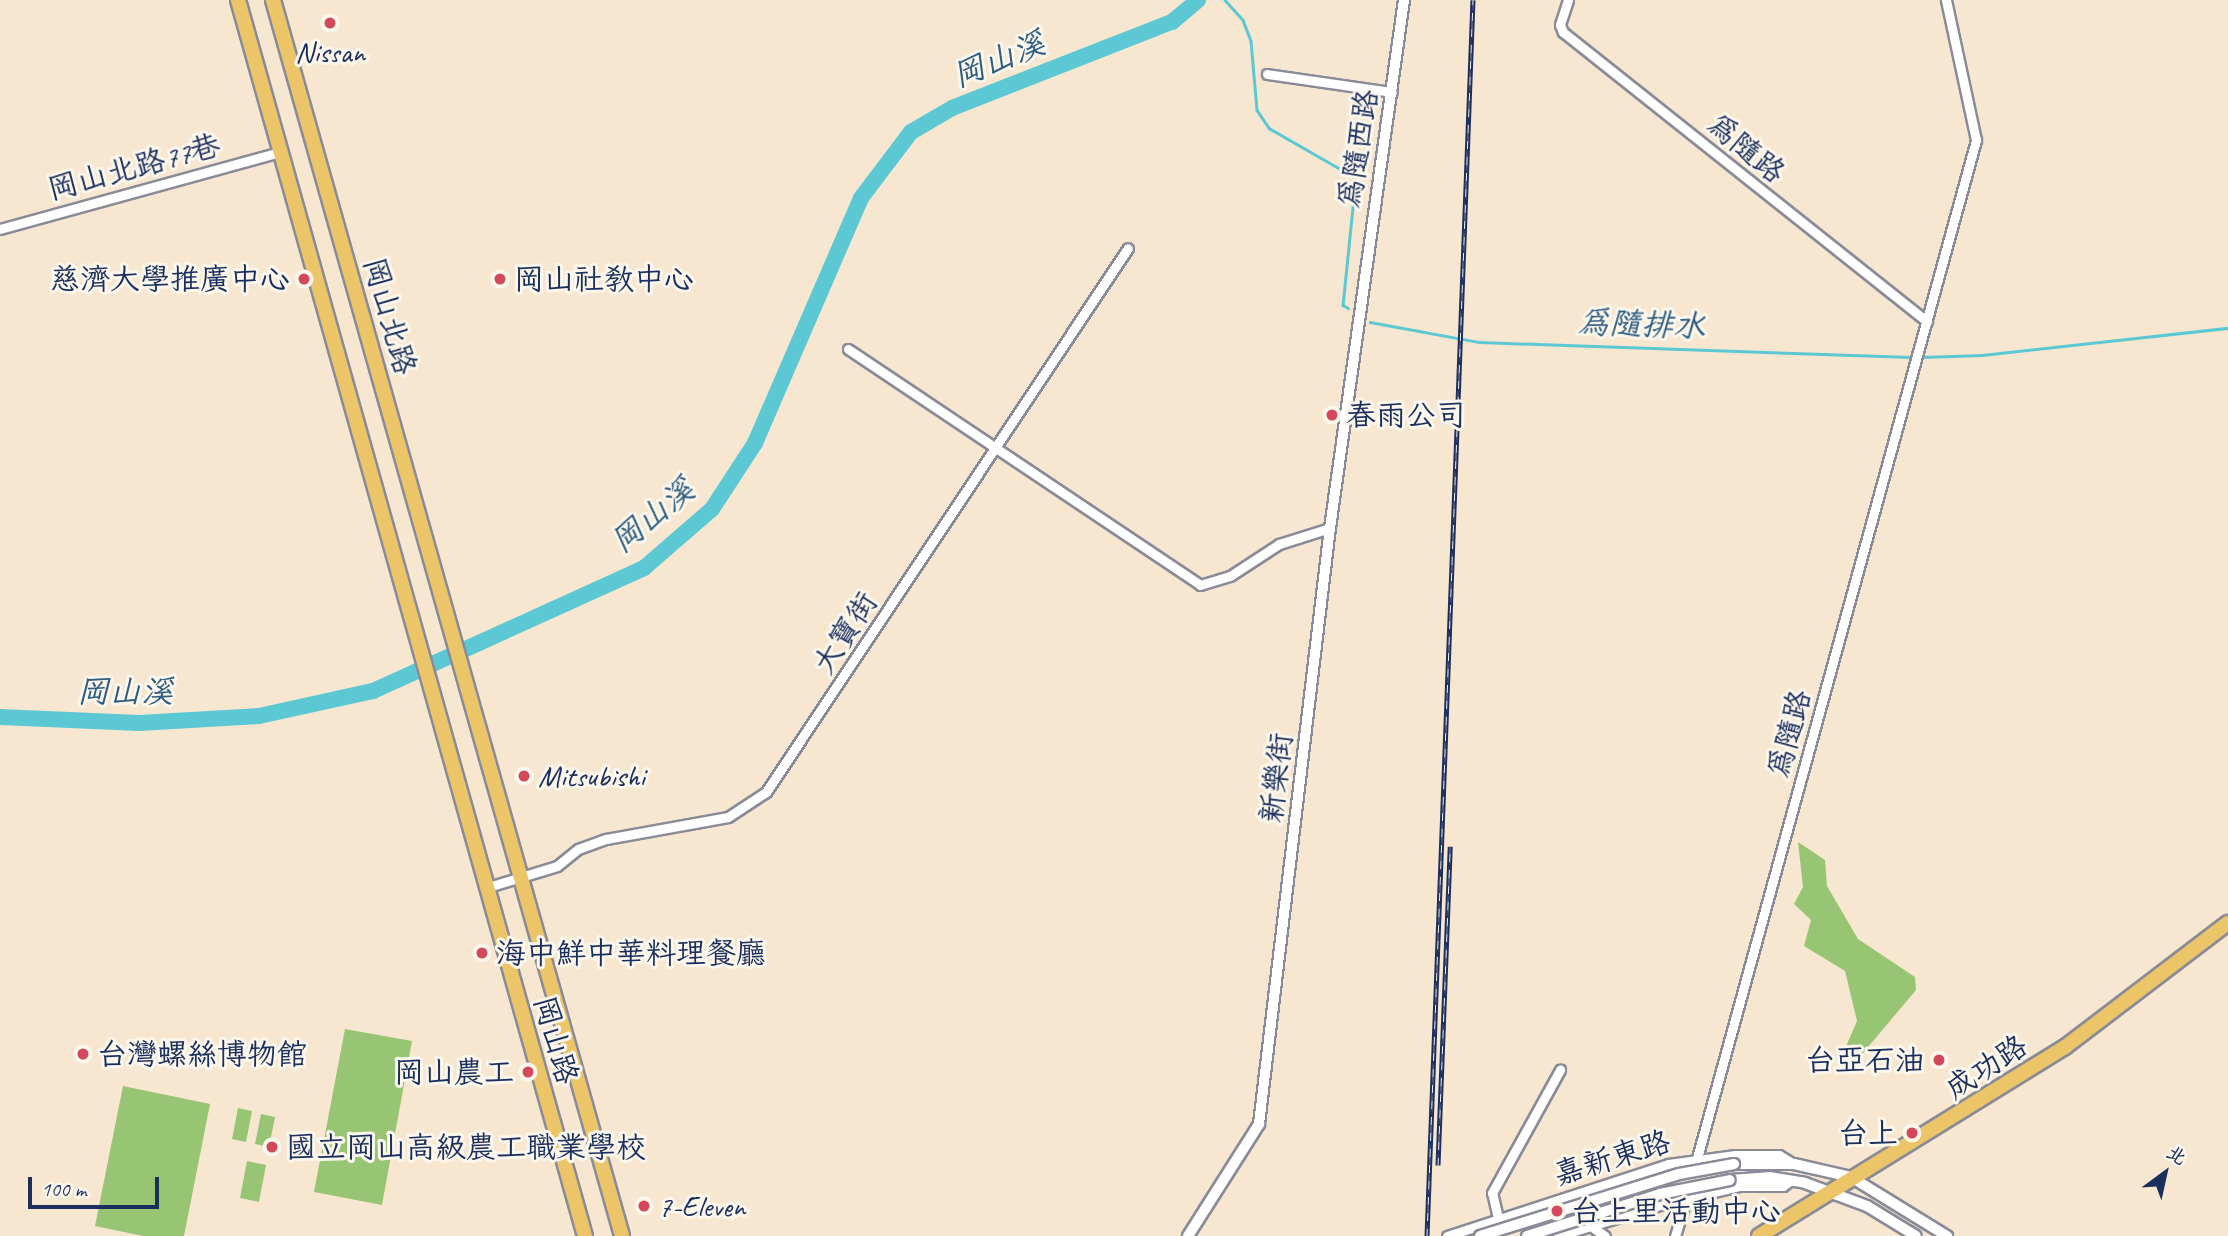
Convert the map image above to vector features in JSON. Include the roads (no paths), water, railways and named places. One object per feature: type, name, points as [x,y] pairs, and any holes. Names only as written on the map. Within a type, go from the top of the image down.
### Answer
[{"type":"main road","name":"岡山北路","points":[[238,0],[431,696]]},
{"type":"main road","name":"岡山北路","points":[[273,0],[470,698]]},
{"type":"main road","name":"岡山路","points":[[431,696],[585,1236]]},
{"type":"main road","name":"岡山路","points":[[470,698],[622,1236]]},
{"type":"main road","name":"成功路","points":[[1759,1236],[1851,1177],[2065,1048],[2228,923]]},
{"type":"street","name":"為隨西路","points":[[1359,305],[1404,0]]},
{"type":"street","name":"為隨路","points":[[1568,0],[1560,24],[1563,32],[1927,322]]},
{"type":"street","name":"為隨路","points":[[1697,1158],[1976,140],[1946,0]]},
{"type":"street","points":[[1267,75],[1392,92]]},
{"type":"street","name":"岡山北路77巷","points":[[0,229],[280,152]]},
{"type":"street","name":"大寶街","points":[[485,888],[557,866],[579,849],[606,839],[728,817],[766,792],[785,770],[1128,248]]},
{"type":"street","name":"新樂街","points":[[1188,1236],[1259,1124],[1359,305]]},
{"type":"street","points":[[848,349],[1200,585],[1230,576],[1279,544],[1330,528]]},
{"type":"street","points":[[1498,1218],[1492,1193],[1560,1070]]},
{"type":"street","name":"嘉新東路","points":[[1447,1236],[1580,1192],[1697,1158],[1779,1155],[1794,1164]]},
{"type":"street","name":"嘉新東路","points":[[1480,1236],[1679,1174],[1734,1164],[1794,1164],[1851,1177],[1947,1236]]},
{"type":"street","name":"嘉新東路","points":[[1527,1236],[1660,1194],[1730,1180],[1791,1180],[1830,1191],[1867,1206],[1916,1236]]},
{"type":"street","name":"嘉新東路","points":[[1558,1236],[1740,1186],[1783,1186],[1791,1180]]},
{"type":"street","points":[[1580,1192],[1591,1226],[1605,1236]]},
{"type":"street","points":[[1675,1236],[1686,1199]]},
{"type":"waterway","name":"岡山溪","points":[[0,717],[139,723],[259,716],[373,691],[644,568],[712,509],[755,443],[861,198],[911,132],[952,108],[1172,22],[1198,0]]},
{"type":"waterway","name":"為隨排水","points":[[1225,0],[1243,20],[1251,41],[1257,110],[1269,128],[1356,178],[1343,305],[1348,308]]},
{"type":"waterway","name":"為隨排水","points":[[1370,322],[1479,342],[1911,357]]},
{"type":"waterway","name":"為隨排水","points":[[1922,357],[1982,355],[2228,328]]},
{"type":"railway","points":[[1427,1236],[1473,0]]},
{"type":"railway","points":[[1438,1165],[1450,846]]},
{"type":"place","name":"Nissan","points":[[330,23]]},
{"type":"place","name":"慈濟大學推廣中心","points":[[304,279]]},
{"type":"place","name":"岡山社教中心","points":[[500,279]]},
{"type":"place","name":"春雨公司","points":[[1332,415]]},
{"type":"place","name":"Mitsubishi","points":[[524,776]]},
{"type":"place","name":"海中鮮中華料理餐廳","points":[[482,953]]},
{"type":"place","name":"台灣螺絲博物館","points":[[83,1054]]},
{"type":"place","name":"台亞石油","points":[[1939,1060]]},
{"type":"place","name":"岡山農工","points":[[528,1072]]},
{"type":"place","name":"台上","points":[[1912,1133]]},
{"type":"place","name":"國立岡山高級農工職業學校","points":[[272,1147]]},
{"type":"place","name":"7-Eleven","points":[[644,1206]]},
{"type":"place","name":"台上里活動中心","points":[[1557,1211]]}]
